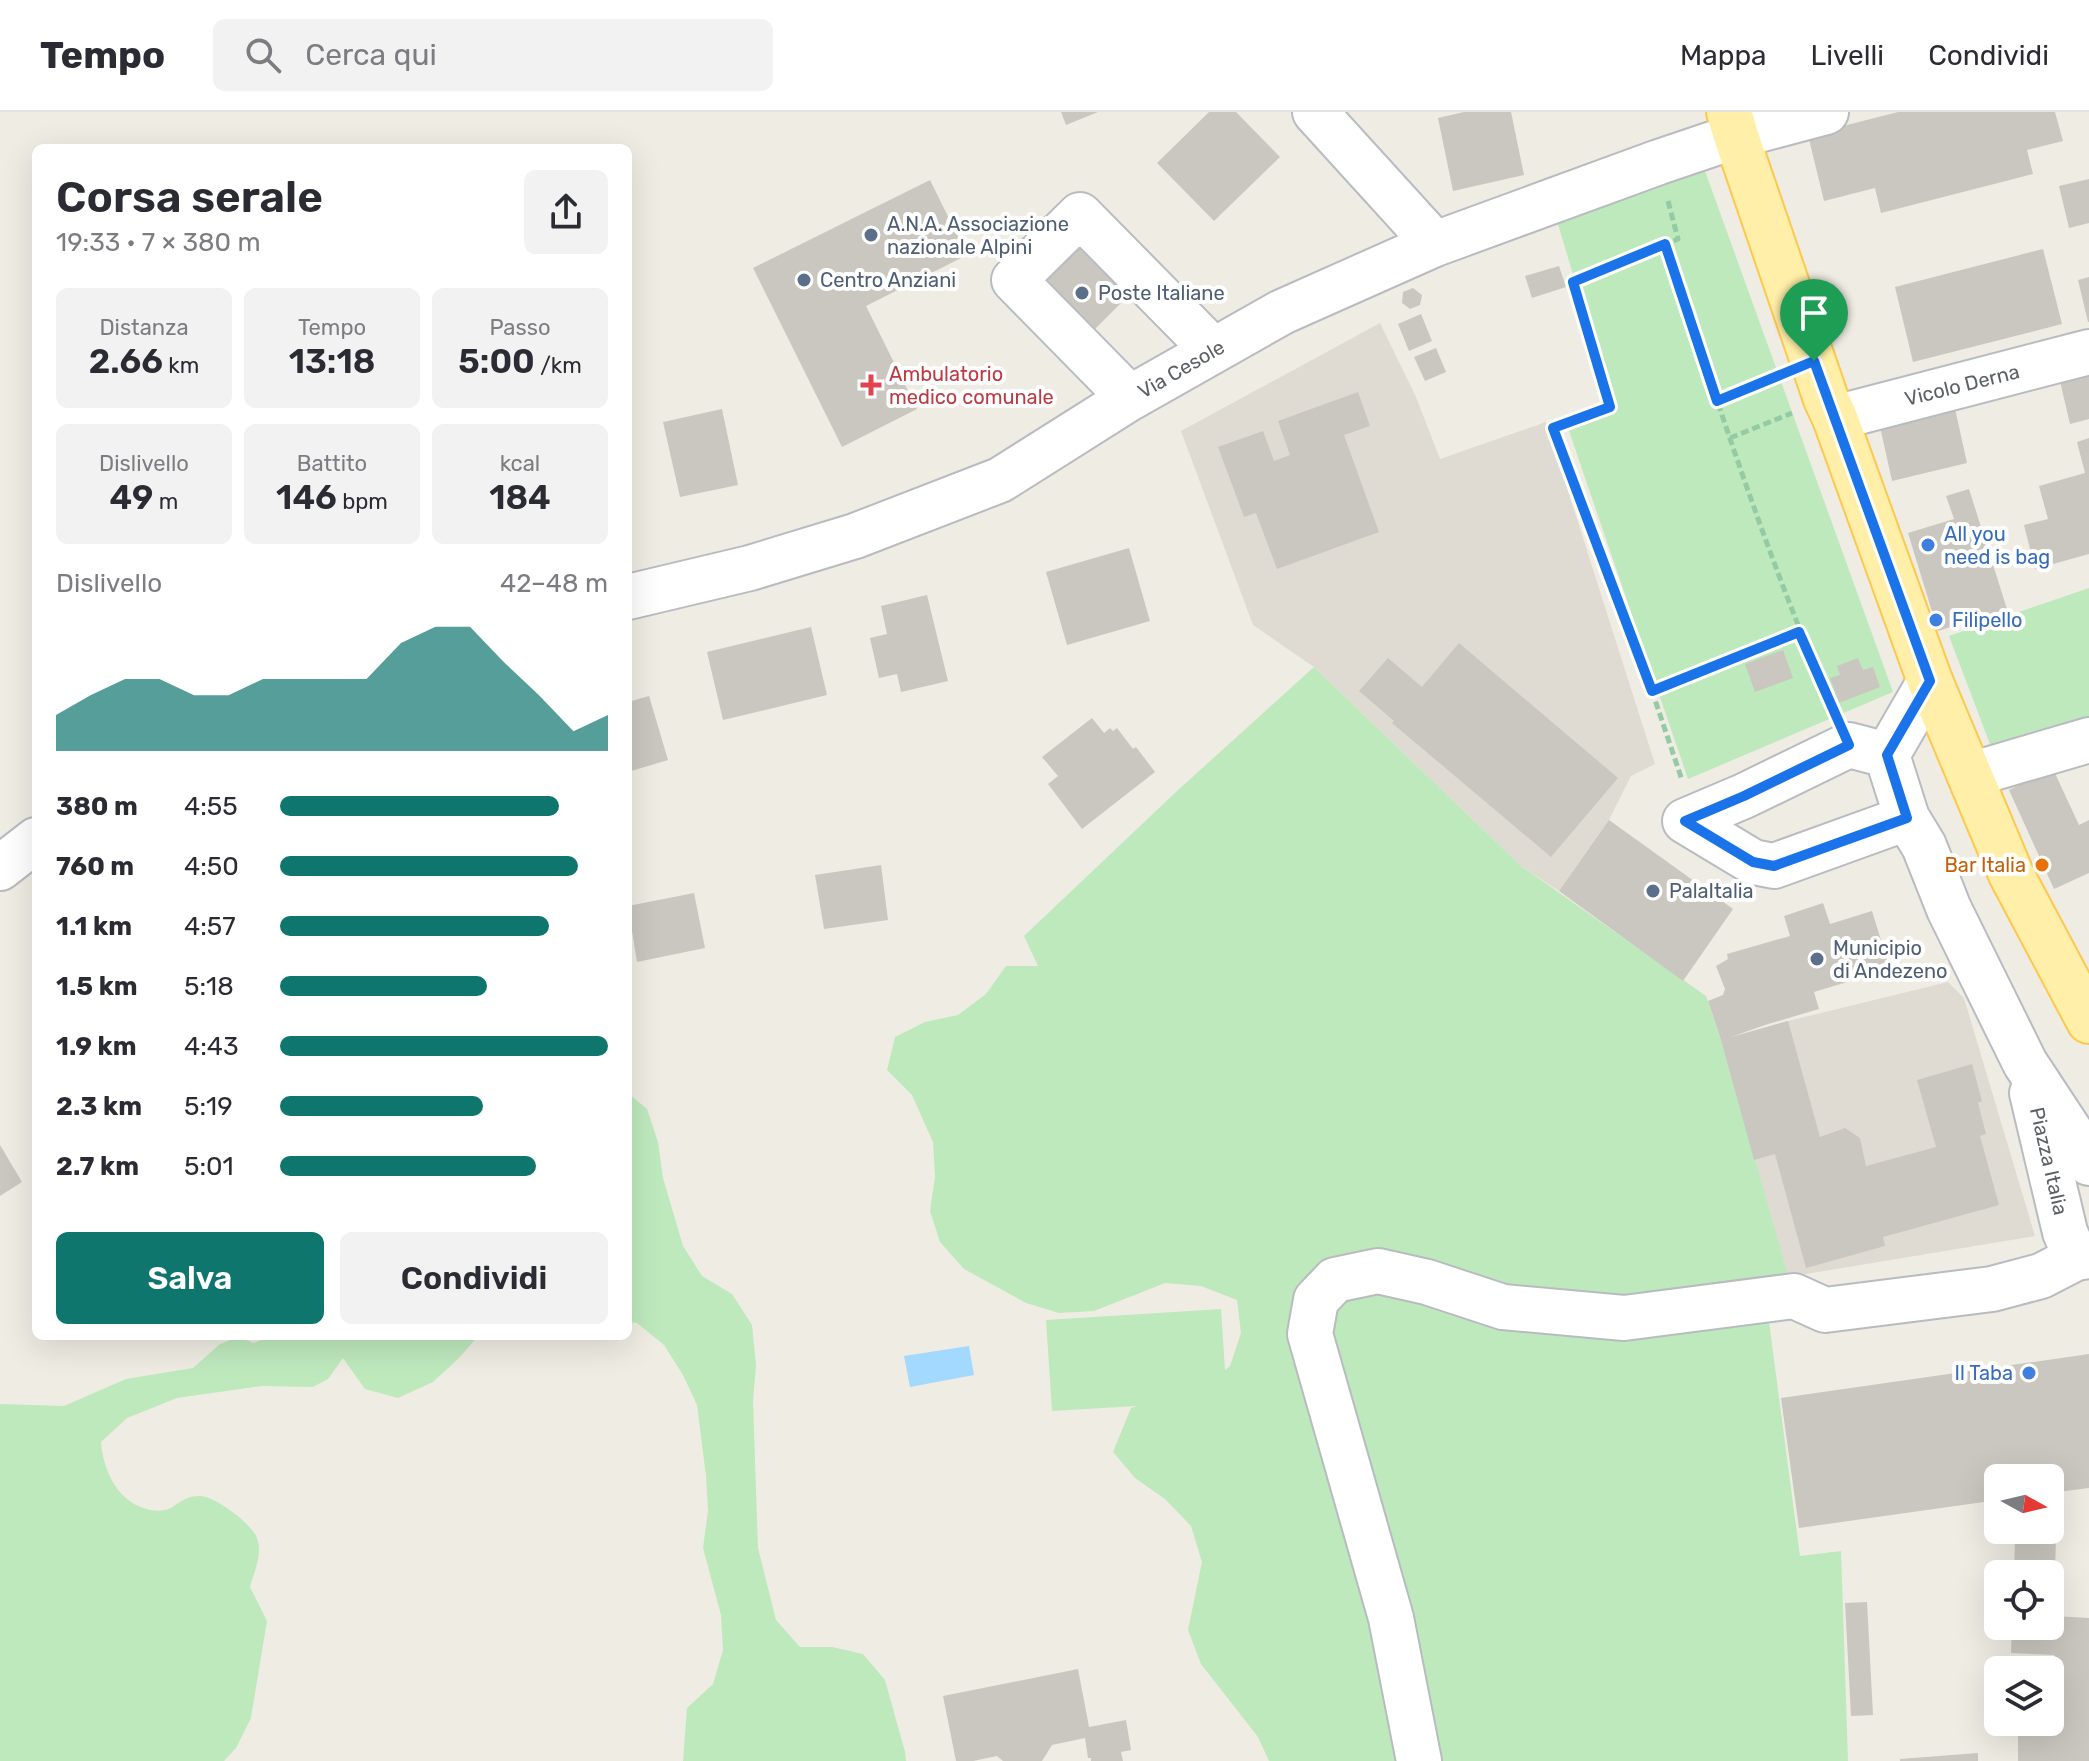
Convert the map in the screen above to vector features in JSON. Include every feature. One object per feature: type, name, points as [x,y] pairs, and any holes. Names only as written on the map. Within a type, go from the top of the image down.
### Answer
[{"type":"main road","points":[[1733,124],[1825,393],[1930,681],[2011,874],[2089,1021]]},
{"type":"street","points":[[1315,112],[1435,244]]},
{"type":"street","name":"Via Cesole","points":[[632,596],[750,568],[855,536],[1000,480],[1130,398],[1282,312],[1435,244],[1659,162],[1733,124],[1826,112]]},
{"type":"street","points":[[1130,398],[1014,280],[1080,215],[1213,350]]},
{"type":"street","name":"Vicolo Derna","points":[[1825,393],[2089,352]]},
{"type":"street","points":[[1907,818],[1774,866],[1753,862],[1685,821],[1868,750],[1930,681]]},
{"type":"street","points":[[1970,775],[2089,740]]},
{"type":"street","name":"Piazza Italia","points":[[1868,750],[1924,846],[1949,909],[2025,1063],[2089,1163]]},
{"type":"street","points":[[0,868],[32,843]]},
{"type":"street","name":"Piazza Italia","points":[[2025,1063],[2065,1232],[2083,1257]]},
{"type":"street","points":[[1419,1761],[1391,1618],[1310,1334],[1316,1300],[1335,1280],[1378,1271],[1427,1282],[1503,1307],[1624,1318],[1794,1296],[1825,1310],[1992,1289],[2041,1276],[2083,1257]]},
{"type":"path","points":[[1659,162],[1678,239],[1573,282],[1610,407],[1553,428],[1683,782]]},
{"type":"path","points":[[1665,244],[1799,632],[1868,750]]},
{"type":"path","points":[[1717,401],[1825,393]]},
{"type":"path","points":[[1730,438],[1825,393]]},
{"type":"path","points":[[1652,691],[1799,632]]},
{"type":"shaded area","points":[[1380,323],[1416,397],[1440,459],[1546,422],[1655,764],[1631,776],[1609,820],[1559,891],[1521,866],[1314,667],[1253,625],[1181,431]]},
{"type":"shaded area","points":[[1948,982],[1964,998],[2035,1236],[1788,1277],[1721,1040]]},
{"type":"green space","points":[[1705,171],[1893,692],[1688,779],[1568,428],[1614,411],[1557,221]]},
{"type":"green space","points":[[2089,588],[2089,732],[1996,760],[1949,636]]},
{"type":"green space","points":[[1314,667],[1521,866],[1706,996],[1800,1317],[1769,1322],[1800,1556],[1841,1551],[1848,1761],[1269,1761],[1258,1737],[1201,1664],[1188,1630],[1202,1562],[1191,1526],[1165,1499],[1135,1478],[1113,1452],[1131,1408],[1137,1406],[1052,1411],[1046,1320],[1221,1309],[1225,1370],[1230,1366],[1241,1333],[1237,1300],[1201,1286],[1165,1283],[1094,1311],[1059,1313],[1026,1303],[964,1269],[940,1242],[930,1211],[935,1177],[933,1142],[912,1095],[887,1070],[895,1037],[925,1022],[958,1015],[986,994],[1006,966],[1038,966],[1024,936]]},
{"type":"green space","points":[[632,1096],[647,1109],[683,1246],[702,1276],[732,1294],[752,1325],[756,1365],[753,1401],[758,1548],[776,1620],[800,1647],[832,1647],[863,1654],[885,1680],[906,1761],[683,1761],[687,1708],[713,1684],[723,1650],[721,1615],[703,1548],[708,1511],[697,1405],[664,1345],[637,1323],[632,1322]]},
{"type":"green space","points":[[230,1340],[254,1343],[262,1340],[475,1340],[433,1382],[398,1398],[365,1389],[343,1358],[328,1379],[313,1387],[262,1386],[177,1398],[127,1418],[101,1442],[104,1462],[117,1489],[124,1496],[141,1507],[159,1511],[188,1498],[206,1497],[232,1511],[257,1538],[258,1557],[250,1587],[267,1621],[251,1718],[236,1748],[224,1761],[0,1761],[0,1404],[64,1406],[126,1379],[193,1368],[220,1344]]},
{"type":"water","points":[[969,1346],[974,1375],[910,1387],[904,1356]]},
{"type":"building","points":[[1061,112],[1098,112],[1066,125]]},
{"type":"building","points":[[1209,112],[1236,112],[1280,157],[1214,221],[1157,163]]},
{"type":"building","points":[[1464,112],[1511,112],[1524,175],[1453,191],[1438,118]]},
{"type":"building","points":[[1898,112],[2055,112],[2063,141],[2027,150],[2033,174],[1881,213],[1875,188],[1824,201],[1808,135]]},
{"type":"building","points":[[2089,179],[2089,223],[2069,228],[2059,186]]},
{"type":"building","points":[[930,180],[967,255],[866,306],[917,409],[842,447],[753,268]]},
{"type":"building","name":"Poste Italiane","points":[[1078,247],[1128,296],[1085,339],[1035,290]]},
{"type":"building","points":[[2043,249],[2062,324],[1913,362],[1895,287]]},
{"type":"building","points":[[1559,266],[1566,287],[1532,298],[1525,276]]},
{"type":"building","points":[[2089,277],[2089,322],[2088,322],[2078,280]]},
{"type":"building","points":[[1413,288],[1422,295],[1420,305],[1410,309],[1402,303],[1403,292]]},
{"type":"building","points":[[1421,314],[1432,341],[1409,351],[1398,324]]},
{"type":"building","points":[[1436,348],[1446,372],[1425,381],[1414,357]]},
{"type":"building","points":[[2089,370],[2089,419],[2070,424],[2059,377]]},
{"type":"building","points":[[1358,392],[1370,426],[1344,435],[1379,532],[1277,569],[1256,513],[1244,517],[1218,447],[1263,431],[1274,461],[1290,455],[1278,421]]},
{"type":"building","points":[[1954,404],[1967,463],[1892,481],[1879,422]]},
{"type":"building","points":[[722,409],[738,485],[680,497],[663,422]]},
{"type":"building","points":[[2089,438],[2089,554],[2035,569],[2024,525],[2048,519],[2039,486],[2085,473],[2077,442]]},
{"type":"building","points":[[1969,489],[2007,609],[1938,631],[1908,533],[1954,519],[1946,496]]},
{"type":"building","points":[[1129,548],[1150,621],[1067,645],[1046,572]]},
{"type":"building","points":[[927,595],[948,681],[901,692],[897,674],[879,678],[870,638],[887,634],[881,606]]},
{"type":"building","points":[[811,627],[827,695],[723,720],[707,652]]},
{"type":"building","points":[[1459,643],[1618,778],[1551,857],[1392,723],[1394,721],[1359,691],[1388,658],[1422,687]]},
{"type":"building","points":[[1783,650],[1793,678],[1755,692],[1745,664]]},
{"type":"building","points":[[1858,658],[1863,670],[1873,667],[1880,687],[1839,703],[1830,678],[1840,675],[1837,666]]},
{"type":"building","points":[[649,696],[668,760],[632,771],[632,701]]},
{"type":"building","points":[[1092,718],[1104,733],[1110,728],[1113,731],[1117,728],[1155,772],[1082,829],[1048,784],[1058,776],[1042,757]]},
{"type":"building","points":[[2053,769],[2079,825],[2089,820],[2089,873],[2054,889],[2009,790]]},
{"type":"building","name":"PalaItalia","points":[[1609,820],[1733,909],[1683,981],[1559,891]]},
{"type":"building","points":[[881,865],[888,920],[824,929],[815,875]]},
{"type":"building","points":[[694,893],[705,948],[637,962],[632,905]]},
{"type":"building","points":[[1823,903],[1830,924],[1872,911],[1890,969],[1814,992],[1819,1009],[1731,1037],[1788,1021],[1820,1137],[1845,1128],[1860,1138],[1866,1166],[1936,1147],[1917,1080],[1972,1064],[1982,1101],[1978,1103],[1986,1134],[1980,1136],[1999,1205],[1883,1237],[1885,1246],[1806,1268],[1775,1154],[1754,1160],[1708,1001],[1723,995],[1725,989],[1716,966],[1728,959],[1727,954],[1790,936],[1784,916]]},
{"type":"building","points":[[0,1145],[22,1182],[0,1196]]},
{"type":"building","points":[[2089,1354],[2089,1488],[2064,1491],[2064,1464],[1984,1464],[1984,1502],[1799,1528],[1781,1398]]},
{"type":"building","points":[[2015,1544],[2056,1544],[2055,1560],[2014,1560]]},
{"type":"building","points":[[1867,1602],[1873,1715],[1851,1716],[1845,1603]]},
{"type":"building","points":[[2064,1617],[2089,1618],[2089,1761],[2018,1761],[2018,1736],[2064,1736],[2064,1656],[2011,1653],[2011,1640],[2064,1640]]},
{"type":"building","points":[[1078,1669],[1089,1727],[1126,1720],[1131,1750],[1121,1752],[1123,1761],[1091,1761],[1085,1738],[1052,1745],[1042,1761],[1003,1761],[997,1756],[956,1761],[943,1696]]},
{"type":"building","points":[[1978,1753],[1978,1761],[1900,1761],[1900,1759]]},
{"type":"place","name":"A.N.A. Associazione nazionale Alpini","points":[[871,235]]},
{"type":"place","name":"Centro Anziani","points":[[804,280]]},
{"type":"place","name":"Poste Italiane","points":[[1082,293]]},
{"type":"place","name":"Ambulatorio medico comunale","points":[[871,385]]},
{"type":"place","name":"All you need is bag","points":[[1928,545]]},
{"type":"place","name":"Filipello","points":[[1936,620]]},
{"type":"place","name":"Bar Italia","points":[[2042,865]]},
{"type":"place","name":"PalaItalia","points":[[1653,891]]},
{"type":"place","name":"Municipio di Andezeno","points":[[1817,959]]},
{"type":"place","name":"Il Taba","points":[[2029,1373]]},
{"type":"route","points":[[1665,244],[1717,401],[1814,361],[1930,681],[1887,755],[1907,818],[1774,866],[1753,862],[1685,821],[1849,745],[1799,632],[1652,691],[1553,428],[1610,407],[1573,282],[1665,244]]}]
